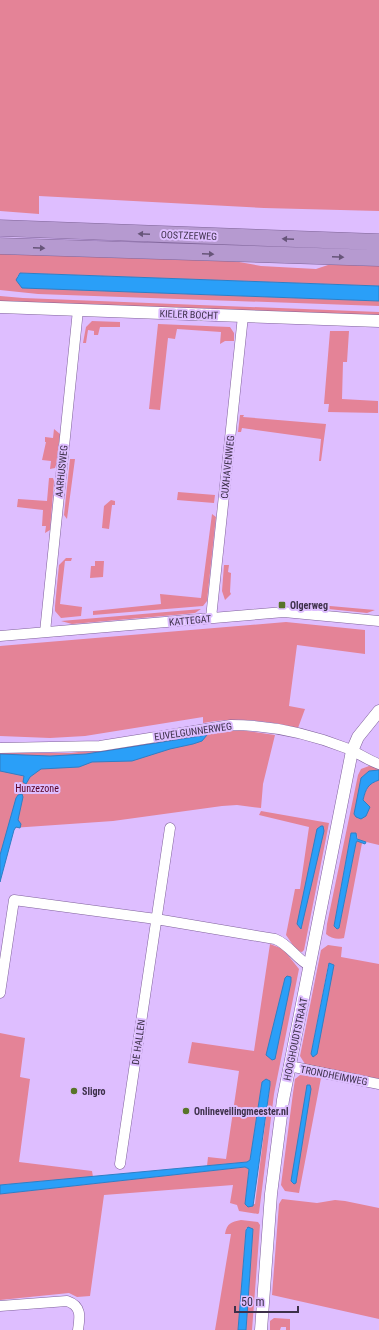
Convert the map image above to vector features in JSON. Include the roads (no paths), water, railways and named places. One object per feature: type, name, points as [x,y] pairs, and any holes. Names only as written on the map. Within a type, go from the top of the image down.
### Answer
[{"type":"highway","name":"OOSTZEEWEG","points":[[0,228],[379,242]]},
{"type":"highway","name":"OOSTZEEWEG","points":[[0,246],[379,258]]},
{"type":"street","name":"KIELER BOCHT","points":[[0,307],[379,321]]},
{"type":"street","name":"AARHUSWEG","points":[[45,632],[78,310]]},
{"type":"street","name":"CUXHAVENWEG","points":[[211,618],[243,316]]},
{"type":"street","name":"KATTEGAT","points":[[0,636],[296,612],[379,621]]},
{"type":"street","points":[[352,752],[358,737],[379,711]]},
{"type":"street","name":"EUVELGUNNERWEG","points":[[0,748],[100,746],[225,726],[253,725],[282,728],[299,732],[379,764]]},
{"type":"street","name":"HOOGHOUDTSTRAAT","points":[[261,1330],[273,1174],[289,1066],[352,752]]},
{"type":"street","name":"DE HALLEN","points":[[120,1164],[170,828]]},
{"type":"street","points":[[0,993],[14,900],[156,919],[275,939],[287,945],[300,960],[310,966]]},
{"type":"street","name":"TRONDHEIMWEG","points":[[289,1066],[379,1084]]},
{"type":"street","points":[[0,1306],[66,1301],[76,1307],[80,1314],[78,1330]]},
{"type":"water","points":[[20,273],[379,286],[379,301],[22,288],[16,280]]},
{"type":"water","points":[[207,735],[202,741],[132,761],[92,762],[79,767],[41,769],[30,777],[26,784],[23,782],[24,776],[0,771],[0,754],[50,756],[86,754]]},
{"type":"water","points":[[379,770],[379,780],[372,783],[366,789],[364,796],[363,800],[370,807],[366,816],[361,819],[356,817],[354,814],[361,778],[369,771]]},
{"type":"water","points":[[22,794],[23,797],[18,820],[21,824],[20,828],[16,827],[14,830],[0,882],[0,855],[16,798],[18,795]]},
{"type":"water","points":[[323,826],[324,831],[301,929],[297,924],[317,829]]},
{"type":"water","points":[[351,833],[356,833],[357,839],[366,842],[365,844],[357,841],[356,843],[339,928],[337,929],[334,926]]},
{"type":"water","points":[[329,963],[334,965],[317,1054],[313,1057],[311,1054]]},
{"type":"water","points":[[287,976],[291,977],[291,982],[275,1059],[272,1060],[266,1055],[285,978]]},
{"type":"water","points":[[266,1079],[270,1081],[270,1085],[253,1206],[248,1207],[245,1204],[249,1169],[245,1167],[0,1194],[0,1185],[247,1162],[250,1160],[262,1082]]},
{"type":"water","points":[[307,1085],[310,1085],[311,1089],[296,1183],[294,1184],[291,1181]]},
{"type":"water","points":[[248,1227],[253,1229],[246,1330],[238,1330],[246,1230]]},
{"type":"place","name":"Olgerweg","points":[[282,605]]},
{"type":"place","name":"Sligro","points":[[74,1091]]},
{"type":"place","name":"Onlineveilingmeester.nl","points":[[186,1111]]},
{"type":"park label","name":"Hunzezone","points":[[37,788]]}]
